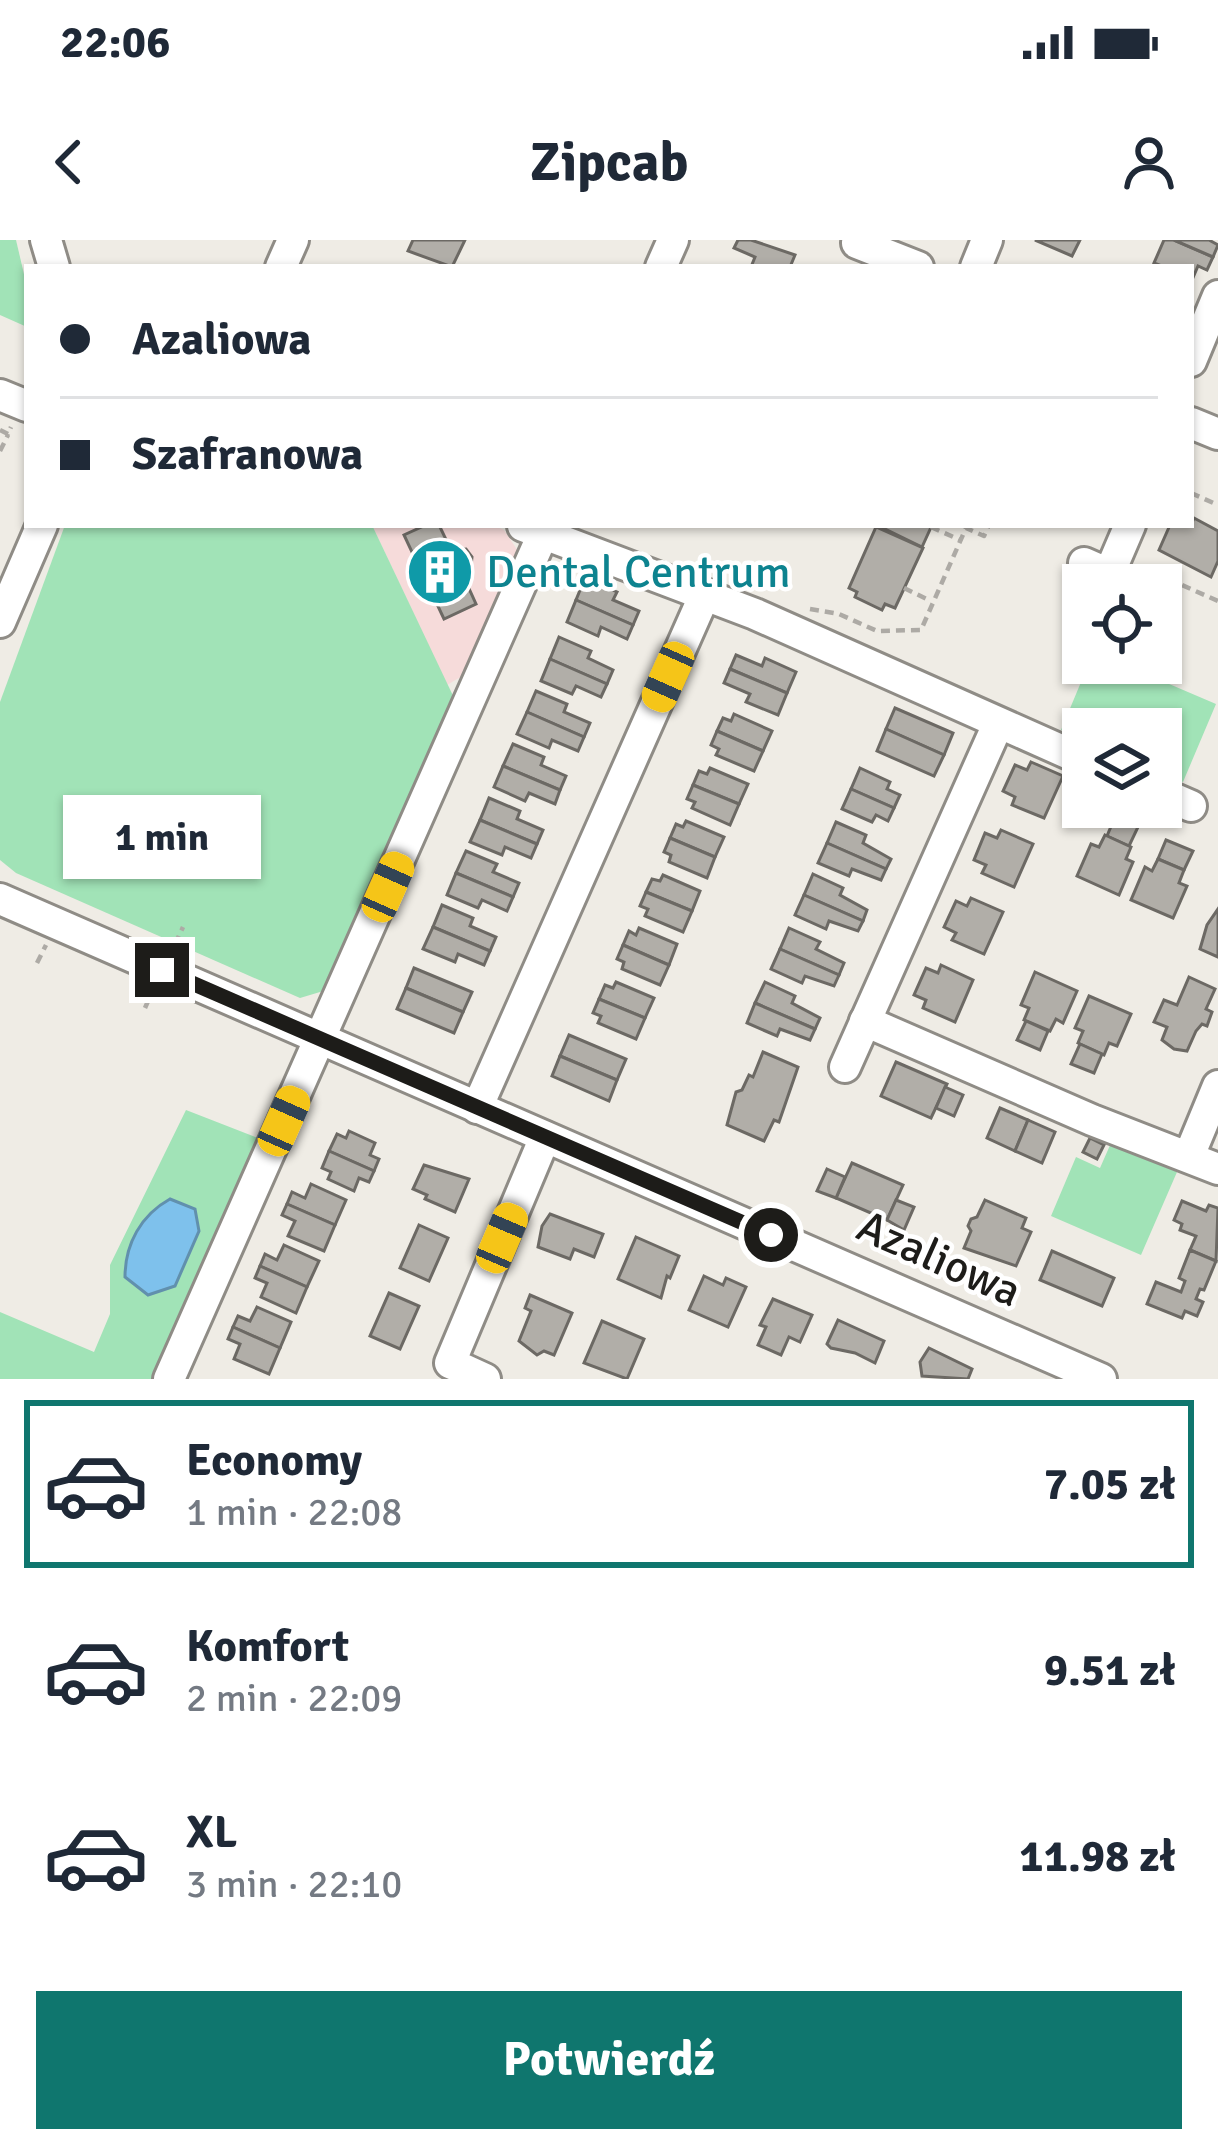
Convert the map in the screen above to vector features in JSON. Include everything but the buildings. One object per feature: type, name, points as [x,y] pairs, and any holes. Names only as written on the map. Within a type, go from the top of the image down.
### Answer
[{"type":"street","points":[[856,243],[910,264]]},
{"type":"street","points":[[1194,354],[1218,296]]},
{"type":"street","points":[[0,622],[41,528]]},
{"type":"street","points":[[169,1379],[320,1041],[538,528],[705,594],[1062,751]]},
{"type":"street","points":[[1084,563],[1109,574],[1129,528]]},
{"type":"street","points":[[477,1108],[705,594]]},
{"type":"street","points":[[845,1067],[998,724]]},
{"type":"street","points":[[1182,802],[1191,806]]},
{"type":"street","name":"Azaliowa","points":[[0,899],[1101,1379]]},
{"type":"street","points":[[865,1021],[1092,1120],[1218,1168]]},
{"type":"street","points":[[1189,1156],[1218,1086]]},
{"type":"street","points":[[485,1379],[450,1363],[544,1137]]},
{"type":"path","points":[[0,451],[8,434]]},
{"type":"path","points":[[933,528],[960,541]]},
{"type":"path","points":[[921,629],[966,528]]},
{"type":"path","points":[[1131,563],[1218,601]]},
{"type":"path","points":[[904,588],[933,602]]},
{"type":"shaded area","points":[[373,528],[500,528],[520,554],[469,672],[447,685]]},
{"type":"green space","points":[[0,240],[16,240],[24,274],[24,326],[0,315]]},
{"type":"green space","points":[[64,528],[373,528],[456,702],[330,989],[300,998],[16,873],[0,860],[0,702]]},
{"type":"green space","points":[[1080,684],[1169,684],[1216,704],[1183,782],[1182,708],[1070,708]]},
{"type":"green space","points":[[186,1110],[263,1140],[153,1379],[0,1379],[0,1312],[94,1352],[110,1314],[110,1265]]},
{"type":"green space","points":[[1111,1143],[1177,1172],[1141,1255],[1051,1216],[1076,1157],[1100,1168]]},
{"type":"water","points":[[170,1199],[195,1209],[199,1231],[175,1286],[148,1295],[125,1277],[128,1253],[143,1222]]},
{"type":"place","name":"Dental Centrum","points":[[440,572]]},
{"type":"route","points":[[162,970],[771,1235]]}]
